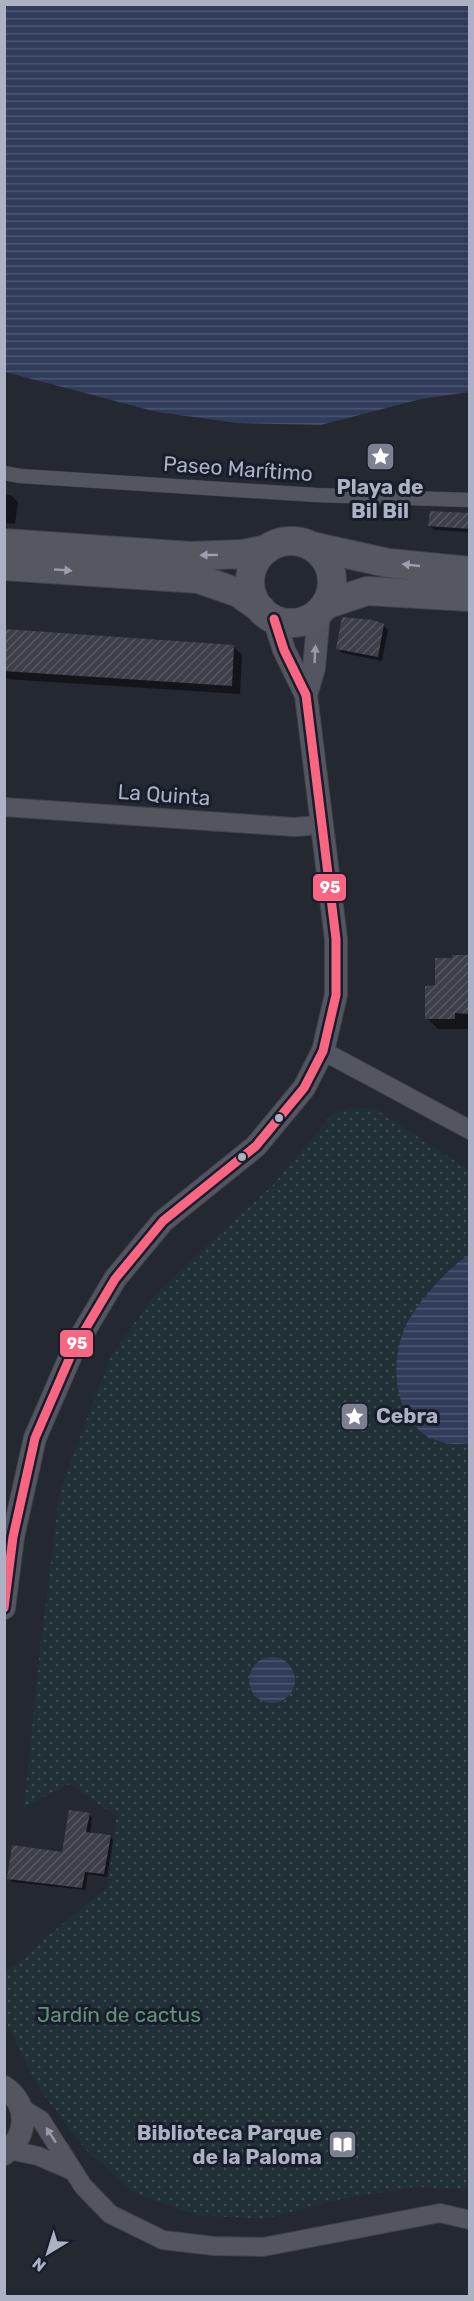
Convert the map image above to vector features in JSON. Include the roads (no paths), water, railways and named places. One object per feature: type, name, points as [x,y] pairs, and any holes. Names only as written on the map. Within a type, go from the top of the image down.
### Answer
[{"type":"main road","points":[[271,622],[254,598],[250,584],[252,571],[258,558],[275,544],[293,541],[388,563],[470,571]]},
{"type":"main road","points":[[4,543],[190,555],[243,554],[267,549]]},
{"type":"main road","points":[[310,546],[325,560],[332,579],[331,592],[322,608]]},
{"type":"main road","points":[[4,566],[199,579],[239,593],[271,622],[298,622],[309,618],[322,608],[367,591],[470,597]]},
{"type":"street","name":"Paseo Marítimo","points":[[4,472],[20,476],[316,495],[470,500]]},
{"type":"street","points":[[306,695],[314,668],[322,608]]},
{"type":"street","points":[[4,1608],[13,1537],[35,1438],[74,1348],[115,1279],[163,1221],[256,1146],[304,1088],[323,1051],[336,995],[336,939],[306,695],[271,622]]},
{"type":"street","name":"La Quinta","points":[[4,807],[294,827],[321,825]]},
{"type":"street","points":[[323,1051],[470,1130]]},
{"type":"street","points":[[6,2154],[20,2138],[23,2128],[10,2091]]},
{"type":"street","points":[[10,2091],[41,2120],[83,2186],[110,2214],[163,2240],[214,2246],[263,2247],[440,2213],[470,2220]]},
{"type":"street","points":[[6,2154],[38,2156],[74,2171]]},
{"type":"water","points":[[4,5],[469,5],[469,392],[421,399],[321,425],[237,423],[157,412],[5,372]]},
{"type":"water","points":[[469,1255],[469,1443],[446,1443],[428,1437],[414,1425],[404,1409],[398,1391],[396,1371],[398,1350],[404,1330],[423,1299],[451,1269]]},
{"type":"water","points":[[277,1657],[289,1663],[294,1671],[294,1689],[289,1697],[281,1702],[267,1703],[255,1697],[250,1689],[249,1675],[255,1663],[263,1658]]},
{"type":"place","name":"Playa de Bil Bil","points":[[380,456]]},
{"type":"place","name":"Cebra","points":[[355,1416]]},
{"type":"place","name":"Biblioteca Parque de la Paloma","points":[[343,2145]]},
{"type":"park label","name":"Jardín de cactus","points":[[119,2015]]}]
